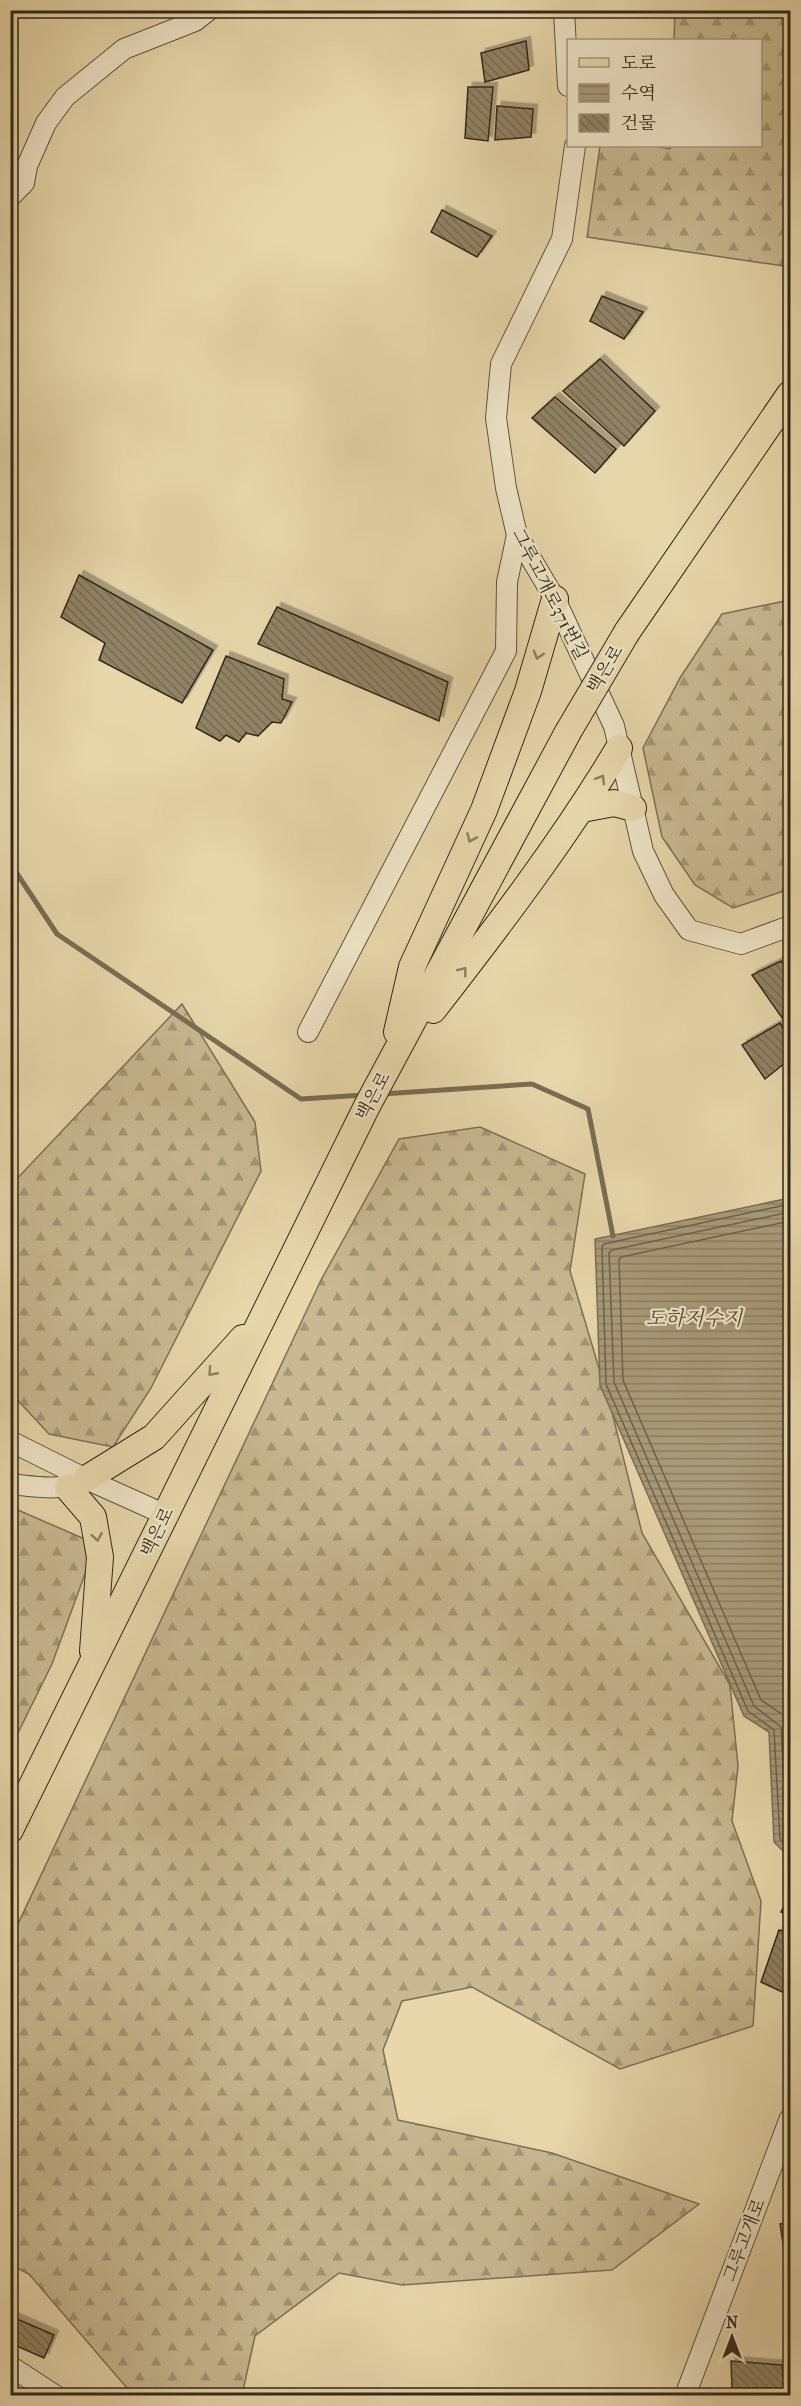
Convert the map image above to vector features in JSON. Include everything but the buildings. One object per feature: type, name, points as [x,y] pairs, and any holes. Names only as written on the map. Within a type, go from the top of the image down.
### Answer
[{"type":"main road","name":"백은로","points":[[10,1830],[367,1106],[568,732],[627,632],[790,394]]},
{"type":"main road","points":[[385,1074],[412,967],[484,810],[528,691],[555,599]]},
{"type":"main road","points":[[385,1074],[500,924],[582,809],[619,748]]},
{"type":"main road","points":[[582,809],[614,803],[633,808]]},
{"type":"main road","points":[[92,1664],[100,1557],[93,1517],[77,1483],[154,1437],[266,1313]]},
{"type":"street","points":[[10,197],[24,183],[27,166],[46,123],[65,97],[124,49],[195,21],[209,10]]},
{"type":"street","points":[[564,10],[567,67]]},
{"type":"street","name":"그루고개로371번길","points":[[575,147],[561,239],[501,364],[496,418],[506,488],[517,536],[555,599],[614,726],[643,851],[664,895],[689,930],[741,944],[790,926]]},
{"type":"street","points":[[308,1032],[506,651],[507,582],[517,536]]},
{"type":"street","points":[[10,1441],[77,1483],[166,1515]]},
{"type":"street","points":[[10,1484],[53,1489],[77,1483]]},
{"type":"street","name":"그루고개로","points":[[685,2396],[790,2118]]},
{"type":"street","points":[[10,2366],[56,2396]]},
{"type":"green space","points":[[675,11],[790,11],[790,267],[587,237],[600,147],[670,149],[671,147],[762,147],[762,39],[674,39]]},
{"type":"green space","points":[[790,600],[790,889],[733,908],[695,885],[662,837],[643,748],[680,678],[722,614]]},
{"type":"green space","points":[[182,1004],[255,1122],[261,1171],[151,1388],[113,1447],[49,1434],[11,1393],[11,1185]]},
{"type":"green space","points":[[480,1127],[585,1174],[570,1271],[612,1412],[642,1533],[730,1685],[738,1766],[732,1821],[761,1901],[753,2026],[620,2069],[472,1987],[402,2001],[383,2050],[398,2120],[552,2153],[699,2204],[612,2270],[402,2285],[339,2273],[255,2336],[242,2395],[133,2395],[29,2274],[11,2265],[10,1941],[321,1280],[399,1139]]},
{"type":"green space","points":[[11,1507],[96,1544],[52,1664],[11,1747]]},
{"type":"water","name":"도하저수지","points":[[790,1198],[790,1858],[774,1842],[769,1732],[744,1716],[600,1385],[595,1239]]},
{"type":"waterway","points":[[10,863],[57,934],[301,1099],[364,1095]]},
{"type":"waterway","points":[[382,1094],[532,1084],[588,1109],[613,1236]]}]
